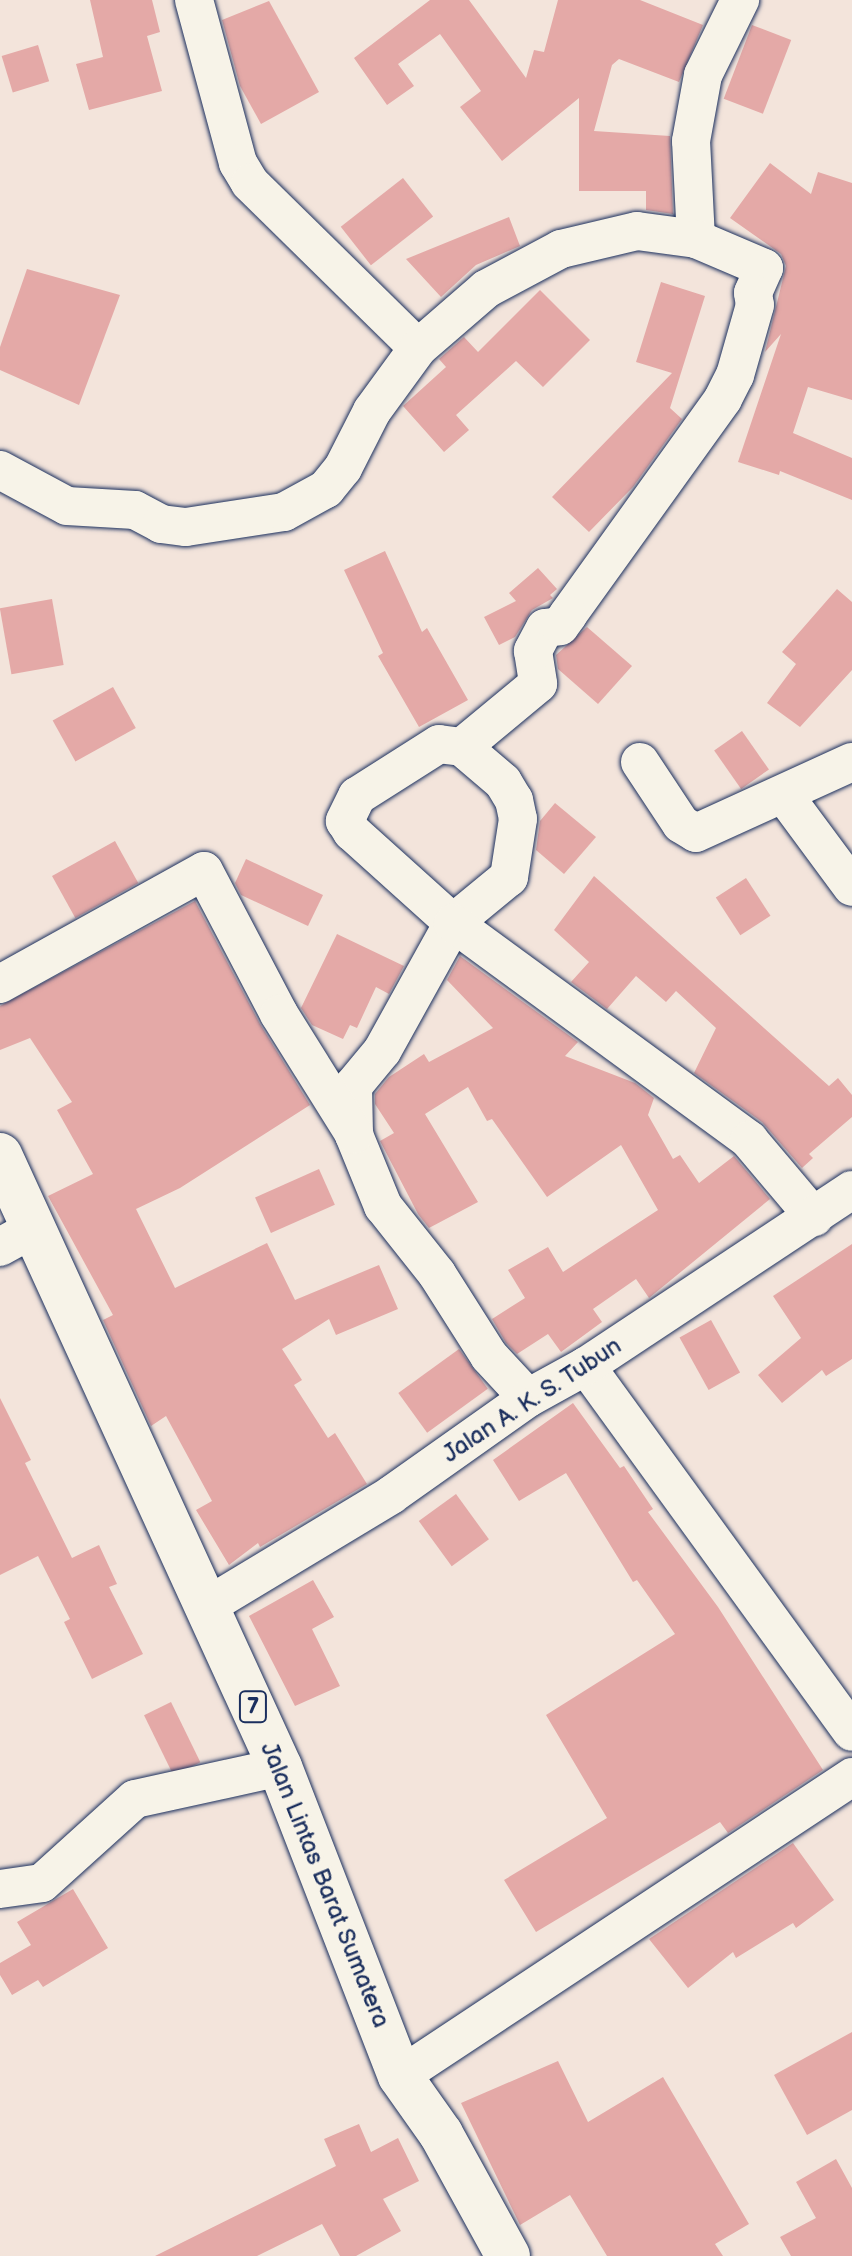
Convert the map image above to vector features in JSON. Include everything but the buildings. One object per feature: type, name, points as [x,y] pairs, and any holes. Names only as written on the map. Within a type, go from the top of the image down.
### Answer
[{"type":"highway","name":"Jalan Lintas Barat Sumatera","points":[[0,1155],[17,1237],[209,1605],[280,1767],[400,2076],[441,2134],[508,2256]]},
{"type":"street","points":[[696,239],[691,141],[703,75],[740,0]]},
{"type":"street","points":[[200,2],[238,163],[250,183],[418,348]]},
{"type":"street","points":[[0,470],[67,506],[135,510],[161,524],[186,527],[284,512],[326,489],[343,468],[372,411],[418,348],[486,289],[561,249],[637,231],[696,239],[764,268],[753,293],[755,305],[735,375],[723,399],[560,626],[545,628],[533,651],[538,684],[462,747]]},
{"type":"street","points":[[354,1135],[353,1086],[382,1051],[453,923],[509,877],[518,819],[503,782],[462,747],[446,742],[357,796],[345,821],[453,923],[749,1140],[814,1217]]},
{"type":"street","points":[[640,762],[681,824],[696,833],[784,795],[830,769],[852,762]]},
{"type":"street","points":[[784,795],[852,887]]},
{"type":"street","points":[[0,984],[204,871],[279,1014],[354,1135],[383,1206],[437,1274],[489,1356],[528,1398]]},
{"type":"street","name":"Jalan A. K. S. Tubun","points":[[209,1605],[391,1495],[528,1398],[586,1366],[852,1190]]},
{"type":"street","points":[[586,1366],[852,1732]]},
{"type":"street","points":[[0,1889],[42,1883],[135,1799],[280,1767]]},
{"type":"street","points":[[400,2076],[852,1777]]}]
